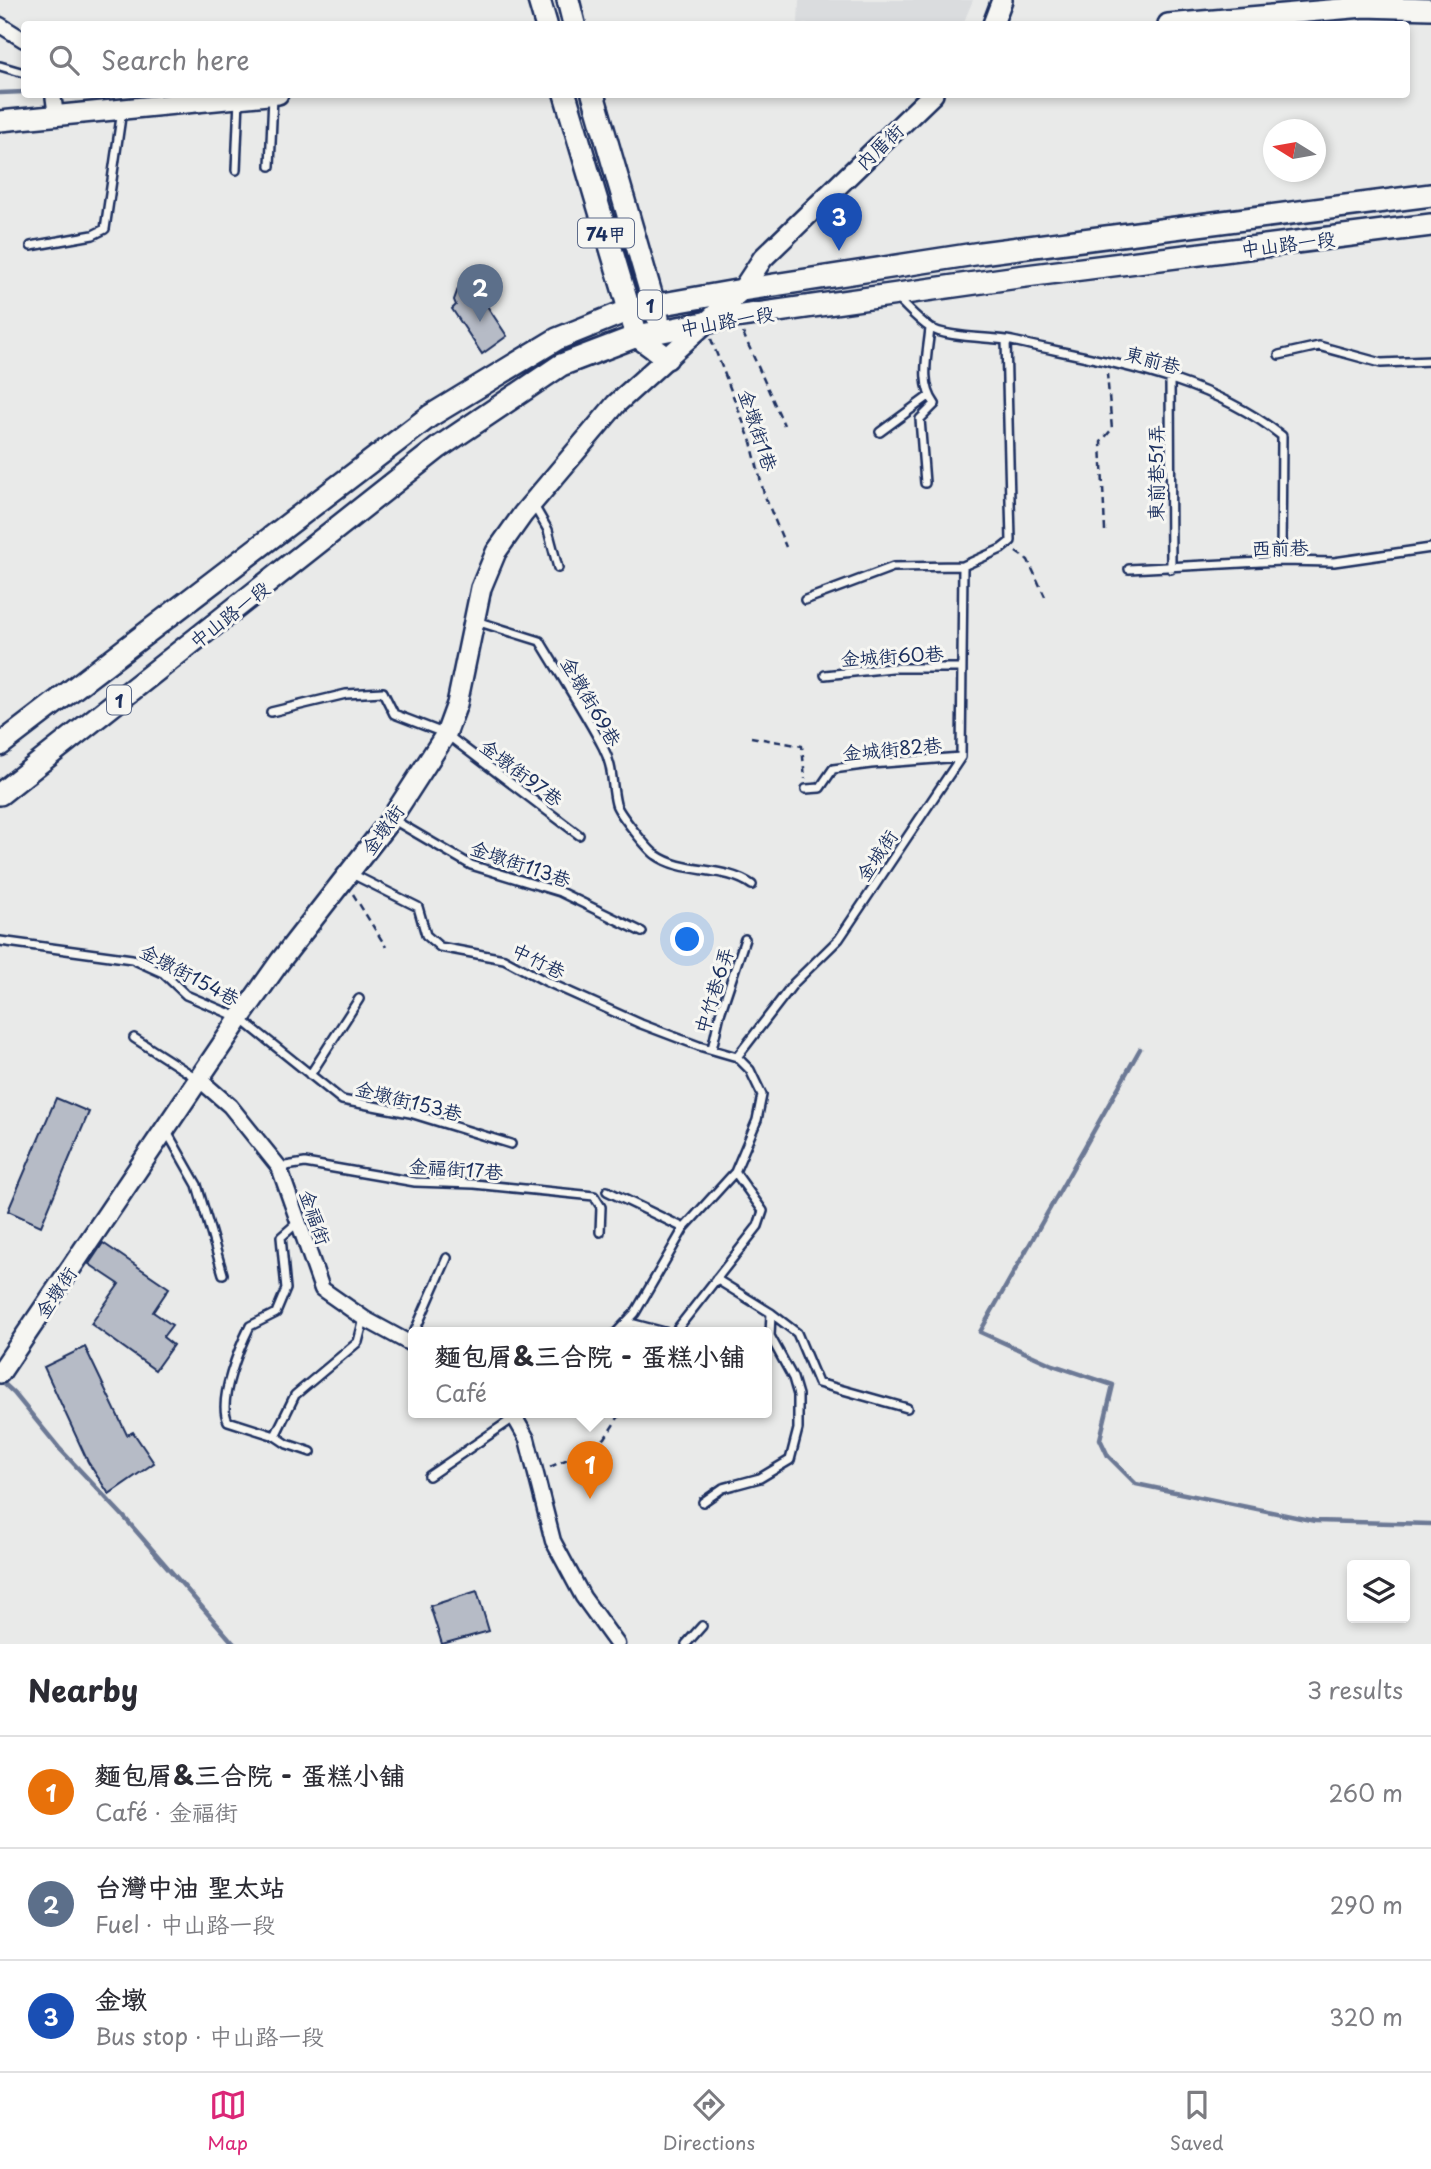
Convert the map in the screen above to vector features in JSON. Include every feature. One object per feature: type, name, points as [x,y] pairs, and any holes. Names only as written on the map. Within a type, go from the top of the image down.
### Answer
[{"type":"main road","points":[[539,0],[544,21]]},
{"type":"main road","points":[[568,0],[573,21]]},
{"type":"main road","name":"74甲","points":[[566,98],[637,336]]},
{"type":"main road","name":"74甲","points":[[594,98],[655,304],[667,358]]},
{"type":"main road","name":"中山路一段","points":[[0,745],[430,416],[556,339],[629,310],[981,253],[1431,195]]},
{"type":"main road","name":"中山路一段","points":[[0,794],[438,449],[561,365],[637,336],[736,317],[1431,225]]},
{"type":"main road","points":[[637,336],[667,358]]},
{"type":"street","points":[[994,21],[1002,0]]},
{"type":"street","points":[[1202,21],[1364,7],[1431,9]]},
{"type":"street","points":[[0,25],[21,38]]},
{"type":"street","points":[[54,98],[56,116]]},
{"type":"street","points":[[0,121],[239,98]]},
{"type":"street","name":"內厝街","points":[[742,290],[763,258],[929,98]]},
{"type":"street","name":"金墩街","points":[[0,1373],[240,1018],[281,960],[391,819],[446,734],[457,704],[481,588],[496,552],[532,503],[616,404],[742,290]]},
{"type":"street","name":"金福街","points":[[200,1080],[230,1105],[279,1167],[322,1289],[365,1319],[408,1337]]},
{"type":"street","points":[[516,1418],[527,1439],[553,1541],[583,1597],[617,1644]]},
{"type":"lane","points":[[0,66],[21,72]]},
{"type":"lane","points":[[236,170],[239,98]]},
{"type":"lane","points":[[270,166],[273,98]]},
{"type":"lane","points":[[31,246],[93,235],[105,229],[122,110]]},
{"type":"lane","points":[[894,295],[930,328],[925,381],[929,396],[935,404],[920,419],[925,483]]},
{"type":"lane","name":"東前巷","points":[[930,328],[1006,340],[1170,377],[1238,405],[1282,436],[1281,561]]},
{"type":"lane","points":[[805,600],[893,567],[963,566],[974,563],[1011,541],[1006,340]]},
{"type":"lane","points":[[1279,355],[1319,346],[1381,363],[1431,361]]},
{"type":"lane","name":"東前巷51弄","points":[[1170,377],[1171,569]]},
{"type":"lane","points":[[880,432],[929,396]]},
{"type":"lane","points":[[532,503],[548,530],[558,568]]},
{"type":"lane","name":"西前巷","points":[[1129,569],[1171,569],[1281,561],[1334,562],[1431,548]]},
{"type":"lane","points":[[961,757],[963,566]]},
{"type":"lane","name":"金墩街69巷","points":[[475,621],[540,641],[604,749],[614,778],[617,807],[655,855],[682,865],[745,880],[752,885]]},
{"type":"lane","name":"金城街60巷","points":[[825,675],[892,668],[961,668]]},
{"type":"lane","name":"金墩街97巷","points":[[271,712],[346,694],[383,692],[394,714],[446,734],[579,835]]},
{"type":"lane","name":"金城街82巷","points":[[806,789],[820,788],[833,769],[961,757]]},
{"type":"lane","name":"金城街","points":[[737,1057],[794,983],[839,939],[961,757]]},
{"type":"lane","name":"金墩街113巷","points":[[391,819],[471,865],[560,892],[642,932]]},
{"type":"lane","name":"中竹巷","points":[[346,877],[418,907],[426,935],[440,947],[504,959],[545,981],[641,1024],[737,1057]]},
{"type":"lane","name":"中竹巷6弄","points":[[712,1049],[720,1013],[745,939]]},
{"type":"lane","name":"金墩街154巷","points":[[0,941],[132,959],[163,973],[186,995],[240,1018]]},
{"type":"lane","points":[[310,1075],[359,999]]},
{"type":"lane","name":"金墩街153巷","points":[[240,1018],[342,1100],[410,1113],[511,1144]]},
{"type":"lane","points":[[134,1038],[200,1080]]},
{"type":"lane","points":[[624,1326],[635,1313],[684,1228],[735,1172],[757,1121],[762,1095],[750,1070],[737,1057]]},
{"type":"lane","points":[[166,1130],[197,1185],[223,1274]]},
{"type":"lane","name":"金福街17巷","points":[[279,1167],[305,1163],[415,1182],[474,1184],[594,1196],[601,1207],[600,1232]]},
{"type":"lane","points":[[679,1327],[758,1226],[763,1211],[735,1172]]},
{"type":"lane","points":[[607,1191],[684,1228]]},
{"type":"lane","points":[[297,1223],[281,1237],[286,1289],[276,1313],[250,1326],[228,1387],[225,1417],[228,1422],[275,1436],[287,1444],[311,1452]]},
{"type":"lane","points":[[417,1327],[447,1258]]},
{"type":"lane","points":[[716,1279],[771,1313],[797,1333],[818,1382],[906,1408]]},
{"type":"lane","points":[[770,1327],[771,1313]]},
{"type":"lane","points":[[275,1436],[295,1395],[358,1342],[365,1319]]},
{"type":"lane","points":[[624,1326],[634,1324],[645,1327]]},
{"type":"lane","points":[[703,1502],[723,1488],[760,1478],[790,1460],[798,1429],[798,1395],[793,1378],[772,1340]]},
{"type":"lane","points":[[429,1476],[510,1418]]},
{"type":"lane","points":[[686,1644],[702,1626]]},
{"type":"path","points":[[736,317],[784,425]]},
{"type":"path","name":"金墩街1巷","points":[[705,323],[751,442],[764,494],[786,547]]},
{"type":"path","points":[[1105,531],[1101,442],[1112,429],[1107,363]]},
{"type":"path","points":[[1006,545],[1028,560],[1047,601]]},
{"type":"path","points":[[751,737],[802,746],[806,789]]},
{"type":"path","points":[[346,877],[386,947]]},
{"type":"path","points":[[535,1474],[594,1447],[605,1438],[618,1418]]},
{"type":"shaded area","points":[[799,0],[973,0],[964,21],[798,21]]},
{"type":"building","points":[[465,285],[471,295],[477,291],[507,336],[482,354],[452,309],[456,305],[454,300],[458,289]]},
{"type":"building","points":[[56,1098],[89,1112],[41,1226],[8,1211]]},
{"type":"building","points":[[103,1243],[169,1288],[153,1312],[172,1325],[163,1337],[173,1345],[155,1370],[91,1324],[119,1284],[89,1264]]},
{"type":"building","points":[[85,1347],[127,1435],[133,1432],[154,1463],[109,1494],[88,1462],[44,1367]]},
{"type":"building","points":[[477,1591],[489,1631],[442,1644],[430,1606]]},
{"type":"waterway","points":[[0,93],[21,92]]},
{"type":"waterway","points":[[1140,1049],[980,1332],[1053,1365],[1113,1385],[1100,1439],[1108,1456],[1136,1484],[1315,1521],[1431,1524]]},
{"type":"waterway","points":[[0,1380],[234,1644]]},
{"type":"place","name":"金墩","points":[[839,251]]},
{"type":"place","name":"台灣中油 聖太站","points":[[480,322]]},
{"type":"place","name":"麵包屑&三合院 - 蛋糕小舖","points":[[590,1499]]}]
